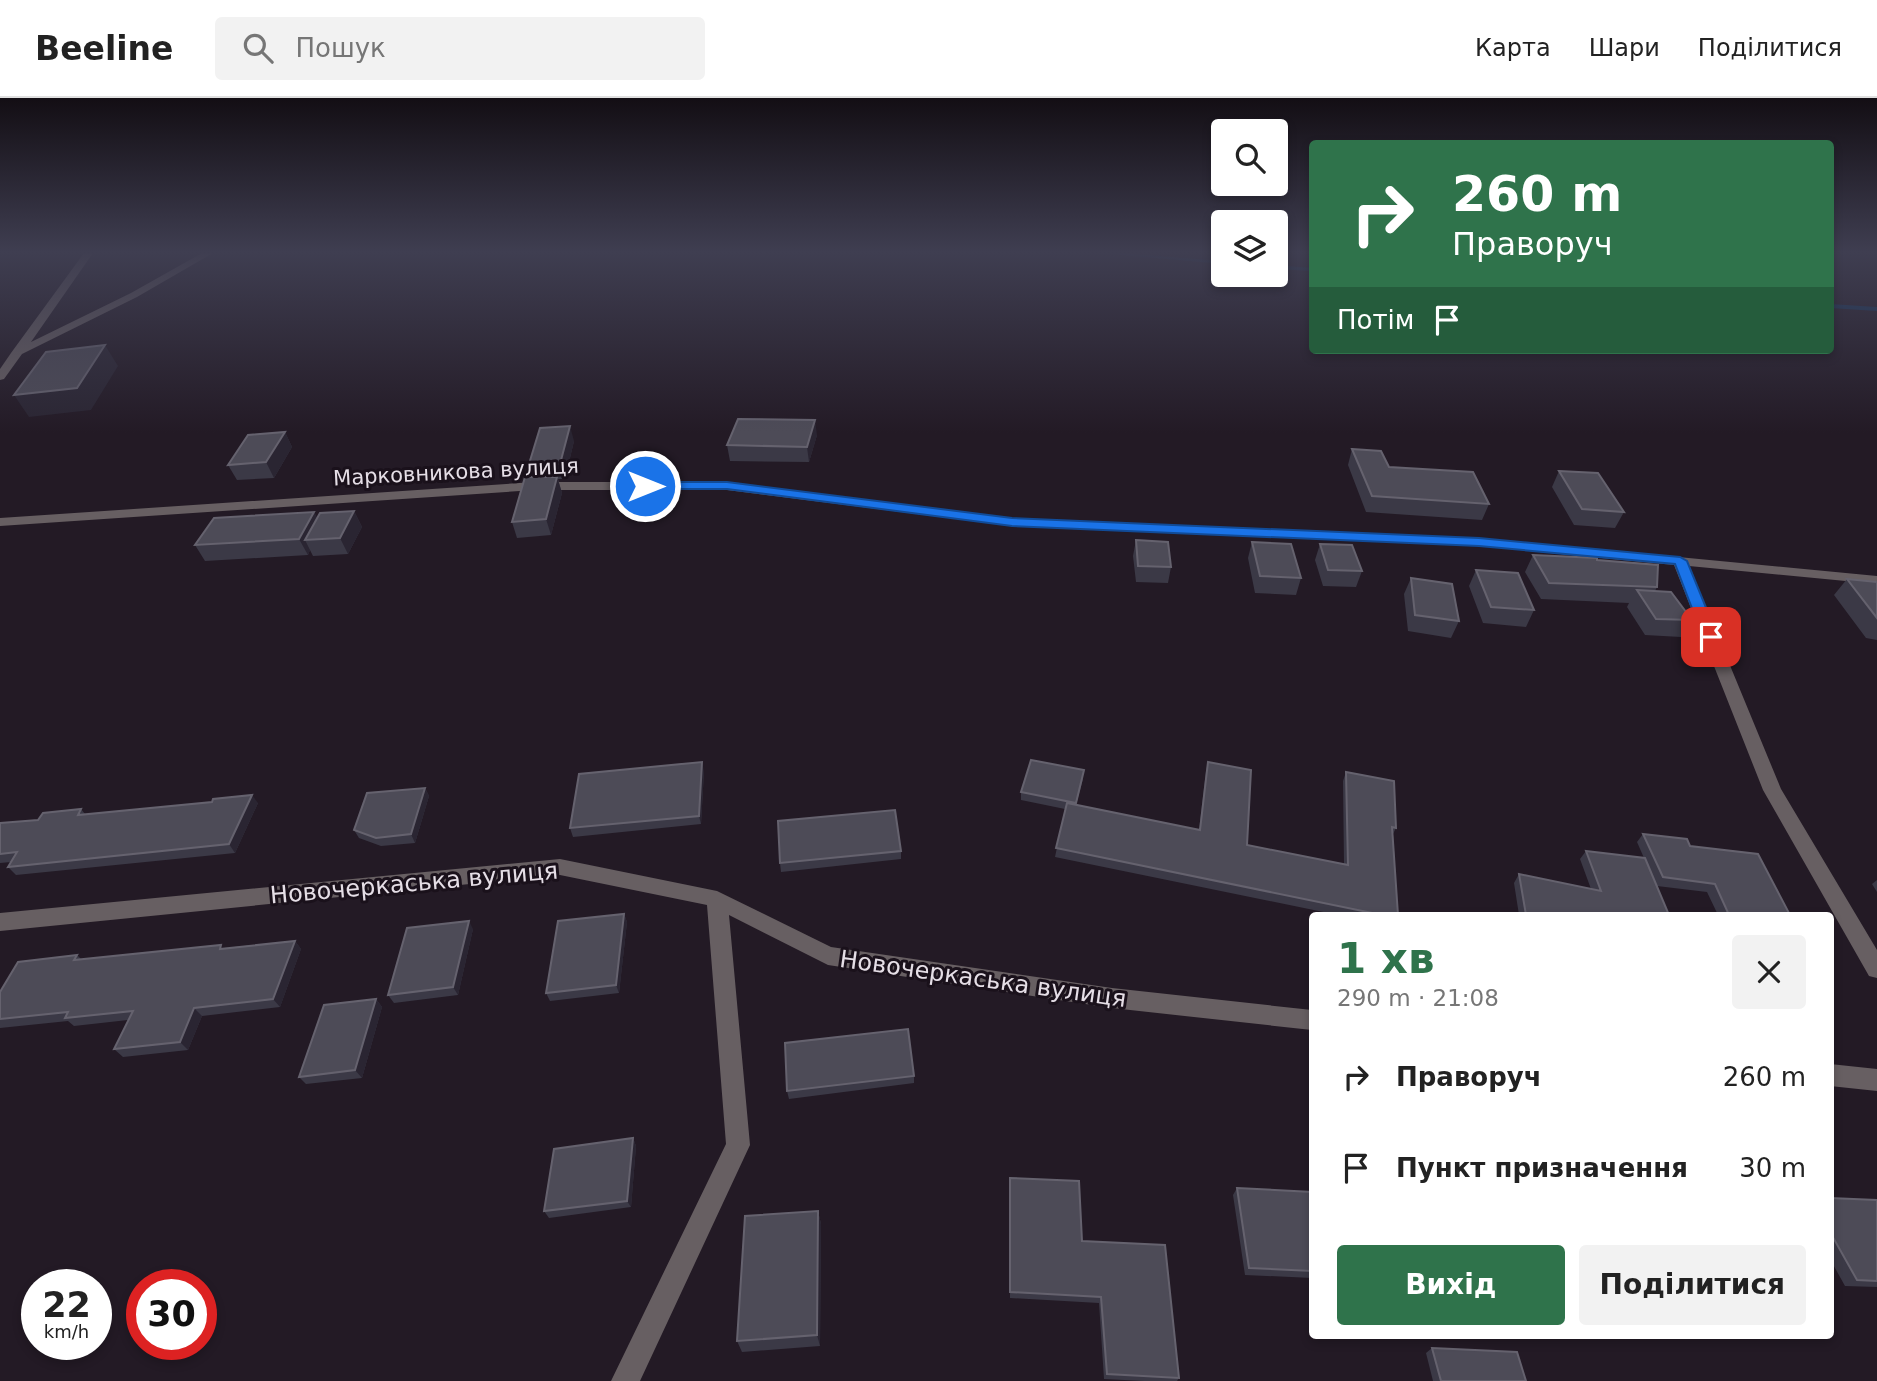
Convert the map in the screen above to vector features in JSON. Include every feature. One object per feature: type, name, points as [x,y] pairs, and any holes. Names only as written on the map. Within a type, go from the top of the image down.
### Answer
[{"type":"street","points":[[0,377],[45,313]]},
{"type":"street","points":[[16,353],[98,313]]},
{"type":"street","name":"Марковникова вулиця","points":[[0,522],[535,486],[727,486],[1012,522],[1479,542],[1877,580]]},
{"type":"street","points":[[1680,561],[1772,790],[1877,969]]},
{"type":"street","name":"Новочеркаська вулиця","points":[[0,922],[560,867],[717,899],[828,956],[1112,998],[1309,1020]]},
{"type":"street","points":[[625,1381],[738,1145],[717,899]]},
{"type":"street","points":[[1834,1075],[1877,1080]]},
{"type":"building","points":[[105,345],[77,388],[14,395],[46,352]]},
{"type":"building","points":[[738,419],[815,420],[807,447],[727,445]]},
{"type":"building","points":[[570,426],[560,464],[529,464],[540,428]]},
{"type":"building","points":[[285,432],[266,462],[228,465],[248,435]]},
{"type":"building","points":[[1352,449],[1381,451],[1389,467],[1473,472],[1489,504],[1372,496]]},
{"type":"building","points":[[1559,471],[1598,473],[1624,512],[1582,509]]},
{"type":"building","points":[[525,477],[557,477],[546,519],[512,522]]},
{"type":"building","points":[[354,511],[340,538],[305,540],[320,513]]},
{"type":"building","points":[[314,512],[299,539],[195,545],[214,518]]},
{"type":"building","points":[[1136,540],[1168,542],[1171,567],[1138,566]]},
{"type":"building","points":[[1252,542],[1291,544],[1301,578],[1260,576]]},
{"type":"building","points":[[1320,544],[1352,545],[1362,571],[1328,570]]},
{"type":"building","points":[[1533,555],[1597,558],[1658,565],[1657,587],[1549,583]]},
{"type":"building","points":[[1476,570],[1518,573],[1534,610],[1491,607]]},
{"type":"building","points":[[1411,578],[1452,584],[1459,621],[1415,615]]},
{"type":"building","points":[[1847,579],[1877,582],[1877,618]]},
{"type":"building","points":[[1637,590],[1671,592],[1692,620],[1656,619]]},
{"type":"building","points":[[1031,760],[1084,770],[1076,803],[1021,792]]},
{"type":"building","points":[[702,762],[699,816],[570,828],[579,774]]},
{"type":"building","points":[[1208,762],[1251,770],[1247,845],[1348,865],[1346,772],[1394,781],[1396,828],[1392,827],[1398,912],[1367,912],[1056,848],[1067,803],[1200,830]]},
{"type":"building","points":[[425,788],[411,834],[376,838],[354,830],[367,793]]},
{"type":"building","points":[[252,795],[229,844],[8,867],[17,852],[0,854],[0,823],[38,820],[43,813],[81,809],[78,815],[212,802],[213,799]]},
{"type":"building","points":[[895,810],[901,851],[780,863],[778,821]]},
{"type":"building","points":[[1643,834],[1687,839],[1690,846],[1758,854],[1788,912],[1728,912],[1715,884],[1663,877]]},
{"type":"building","points":[[1586,851],[1645,858],[1668,912],[1525,912],[1519,874],[1601,891]]},
{"type":"building","points":[[624,914],[616,985],[546,993],[558,921]]},
{"type":"building","points":[[469,921],[453,987],[388,995],[407,928]]},
{"type":"building","points":[[295,941],[273,999],[194,1008],[180,1042],[114,1049],[133,1011],[65,1018],[68,1012],[0,1019],[0,992],[18,962],[77,955],[74,960],[221,945],[220,949]]},
{"type":"building","points":[[376,999],[355,1070],[299,1077],[324,1005]]},
{"type":"building","points":[[908,1029],[914,1076],[787,1091],[785,1043]]},
{"type":"building","points":[[633,1138],[627,1201],[544,1211],[554,1149]]},
{"type":"building","points":[[1010,1178],[1079,1181],[1082,1241],[1165,1245],[1179,1378],[1107,1374],[1101,1297],[1010,1292]]},
{"type":"building","points":[[1237,1188],[1309,1192],[1309,1271],[1249,1268]]},
{"type":"building","points":[[1834,1198],[1877,1200],[1877,1281],[1857,1280],[1834,1239]]},
{"type":"building","points":[[818,1211],[817,1335],[737,1341],[745,1216]]},
{"type":"building","points":[[1432,1348],[1517,1352],[1526,1381],[1441,1381]]},
{"type":"route","points":[[645,486],[727,486],[1012,522],[1479,542],[1680,561],[1711,637]]}]
